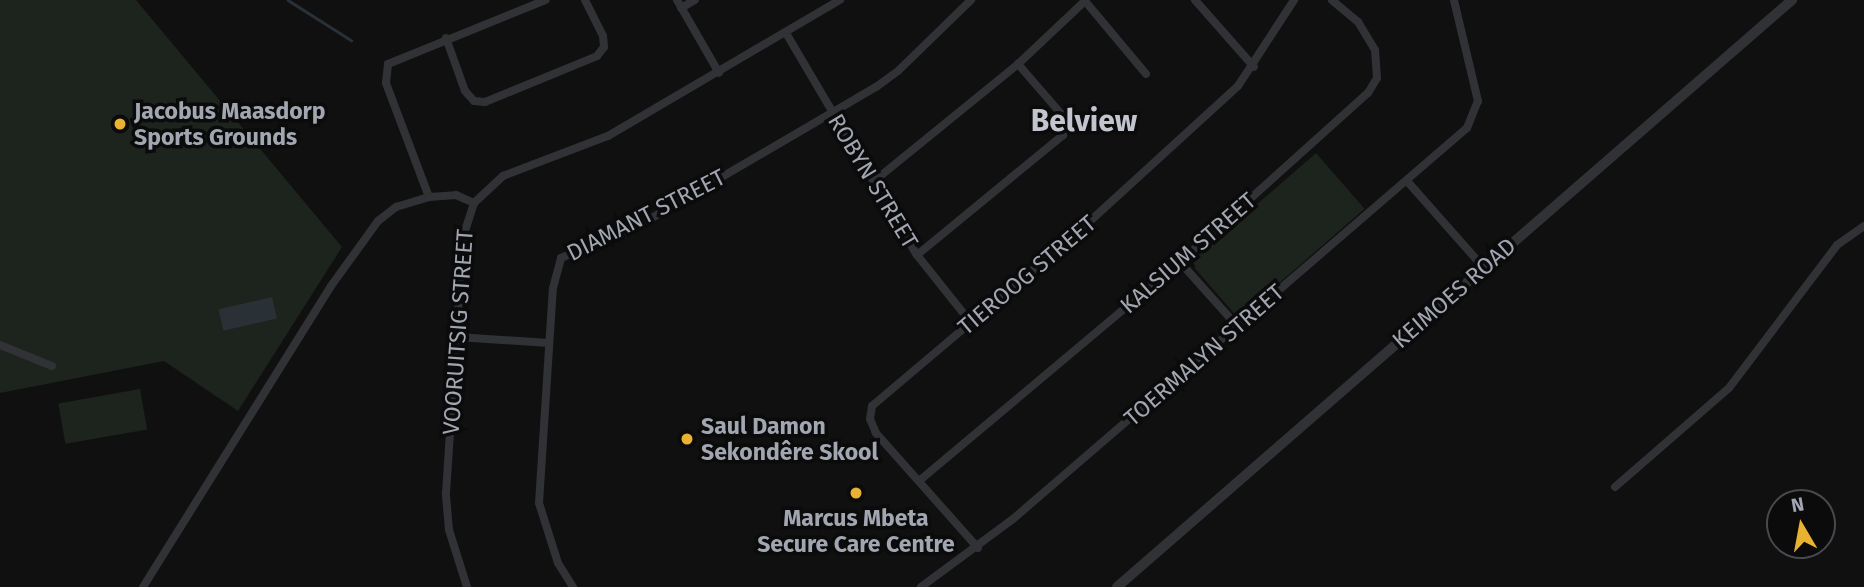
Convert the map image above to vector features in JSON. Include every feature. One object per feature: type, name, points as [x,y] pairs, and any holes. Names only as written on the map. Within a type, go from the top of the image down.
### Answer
[{"type":"street","points":[[429,197],[386,83],[386,70],[395,59],[547,0]]},
{"type":"street","points":[[446,38],[466,91],[474,101],[485,102],[597,56],[604,47],[603,36],[584,0]]},
{"type":"street","points":[[695,0],[679,4],[719,73]]},
{"type":"street","name":"VOORUITSIG STREET","points":[[467,587],[447,511],[463,237],[474,203],[503,176],[608,136],[839,0]]},
{"type":"street","name":"DIAMANT STREET","points":[[573,587],[558,563],[539,503],[554,274],[563,255],[650,219],[832,113],[898,71],[971,0]]},
{"type":"street","points":[[873,182],[1018,64],[1086,0],[1146,74]]},
{"type":"street","points":[[1195,0],[1254,67]]},
{"type":"street","name":"TIEROOG STREET","points":[[978,548],[873,429],[870,410],[882,395],[1112,202],[1254,67],[1294,0]]},
{"type":"street","name":"KALSIUM STREET","points":[[919,481],[1180,262],[1376,82],[1372,44],[1350,13],[1332,0]]},
{"type":"street","name":"TOERMALYN STREET","points":[[921,587],[978,548],[1467,128],[1476,113],[1477,93],[1454,0]]},
{"type":"street","name":"KEIMOES ROAD","points":[[1117,587],[1792,0]]},
{"type":"street","name":"ROBYN STREET","points":[[786,33],[917,255],[971,323]]},
{"type":"street","points":[[917,255],[1063,135],[1063,116],[1018,64]]},
{"type":"street","points":[[1407,181],[1483,267]]},
{"type":"street","points":[[143,587],[367,234],[393,208],[429,197],[456,195],[474,203]]},
{"type":"street","points":[[1615,487],[1728,388],[1837,245],[1864,226]]},
{"type":"street","points":[[1180,262],[1237,326]]},
{"type":"street","points":[[456,337],[549,343]]},
{"type":"street","points":[[0,345],[52,366]]},
{"type":"shaded area","name":"Jacobus Maasdorp Sports Grounds","points":[[0,0],[136,0],[342,247],[238,411],[164,361],[0,393]]},
{"type":"shaded area","points":[[1316,153],[1365,209],[1239,318],[1190,263]]},
{"type":"shaded area","points":[[272,297],[277,318],[223,331],[218,309]]},
{"type":"shaded area","points":[[140,389],[147,429],[65,444],[58,403]]},
{"type":"waterway","points":[[288,0],[351,40]]},
{"type":"place","name":"Jacobus Maasdorp Sports Grounds","points":[[120,124]]},
{"type":"place","name":"Saul Damon Sekondêre Skool","points":[[687,439]]},
{"type":"place","name":"Marcus Mbeta Secure Care Centre","points":[[856,493]]},
{"type":"district","name":"Belview","points":[[1084,121]]}]
